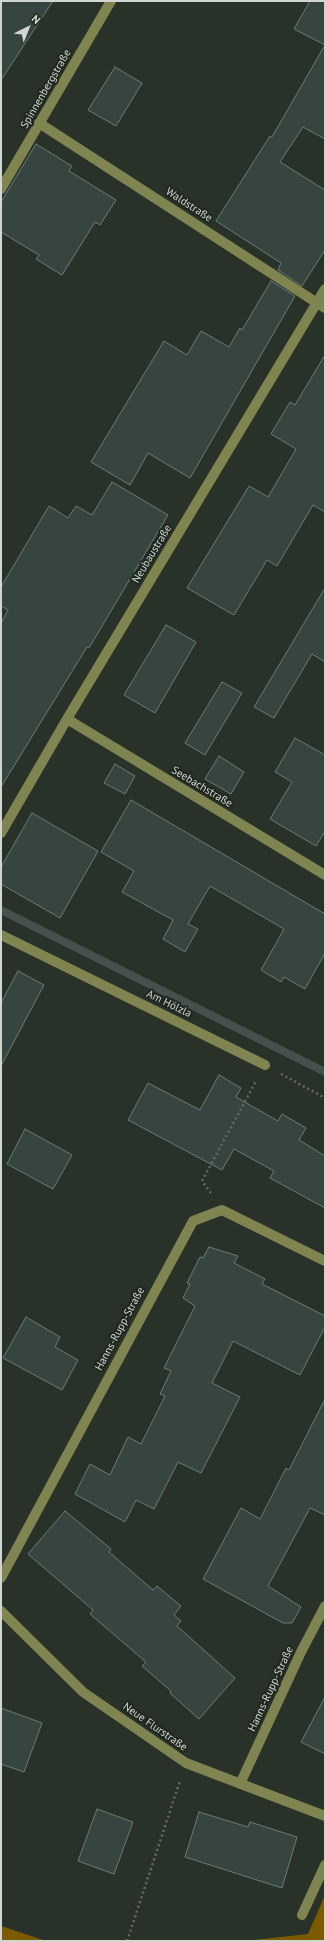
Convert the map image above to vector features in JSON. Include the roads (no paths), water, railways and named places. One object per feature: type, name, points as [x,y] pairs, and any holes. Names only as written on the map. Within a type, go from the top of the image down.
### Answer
[{"type":"street","name":"Spinnenbergstraße","points":[[1,189],[111,1]]},
{"type":"street","name":"Waldstraße","points":[[40,123],[321,305]]},
{"type":"street","name":"Neubaustraße","points":[[1,832],[67,719],[321,305],[325,289]]},
{"type":"street","name":"Seebachstraße","points":[[67,719],[325,875]]},
{"type":"street","name":"Am Hölzla","points":[[1,934],[265,1065]]},
{"type":"street","name":"Hanns-Rupp-Straße","points":[[1,1578],[193,1221],[222,1210],[325,1261]]},
{"type":"street","name":"Hanns-Rupp-Straße","points":[[240,1784],[301,1652],[325,1606]]},
{"type":"street","name":"Neue Flurstraße","points":[[1,1611],[83,1692],[186,1763],[325,1816]]},
{"type":"street","points":[[302,1915],[325,1865]]},
{"type":"waterway","points":[[1,910],[325,1072]]}]
